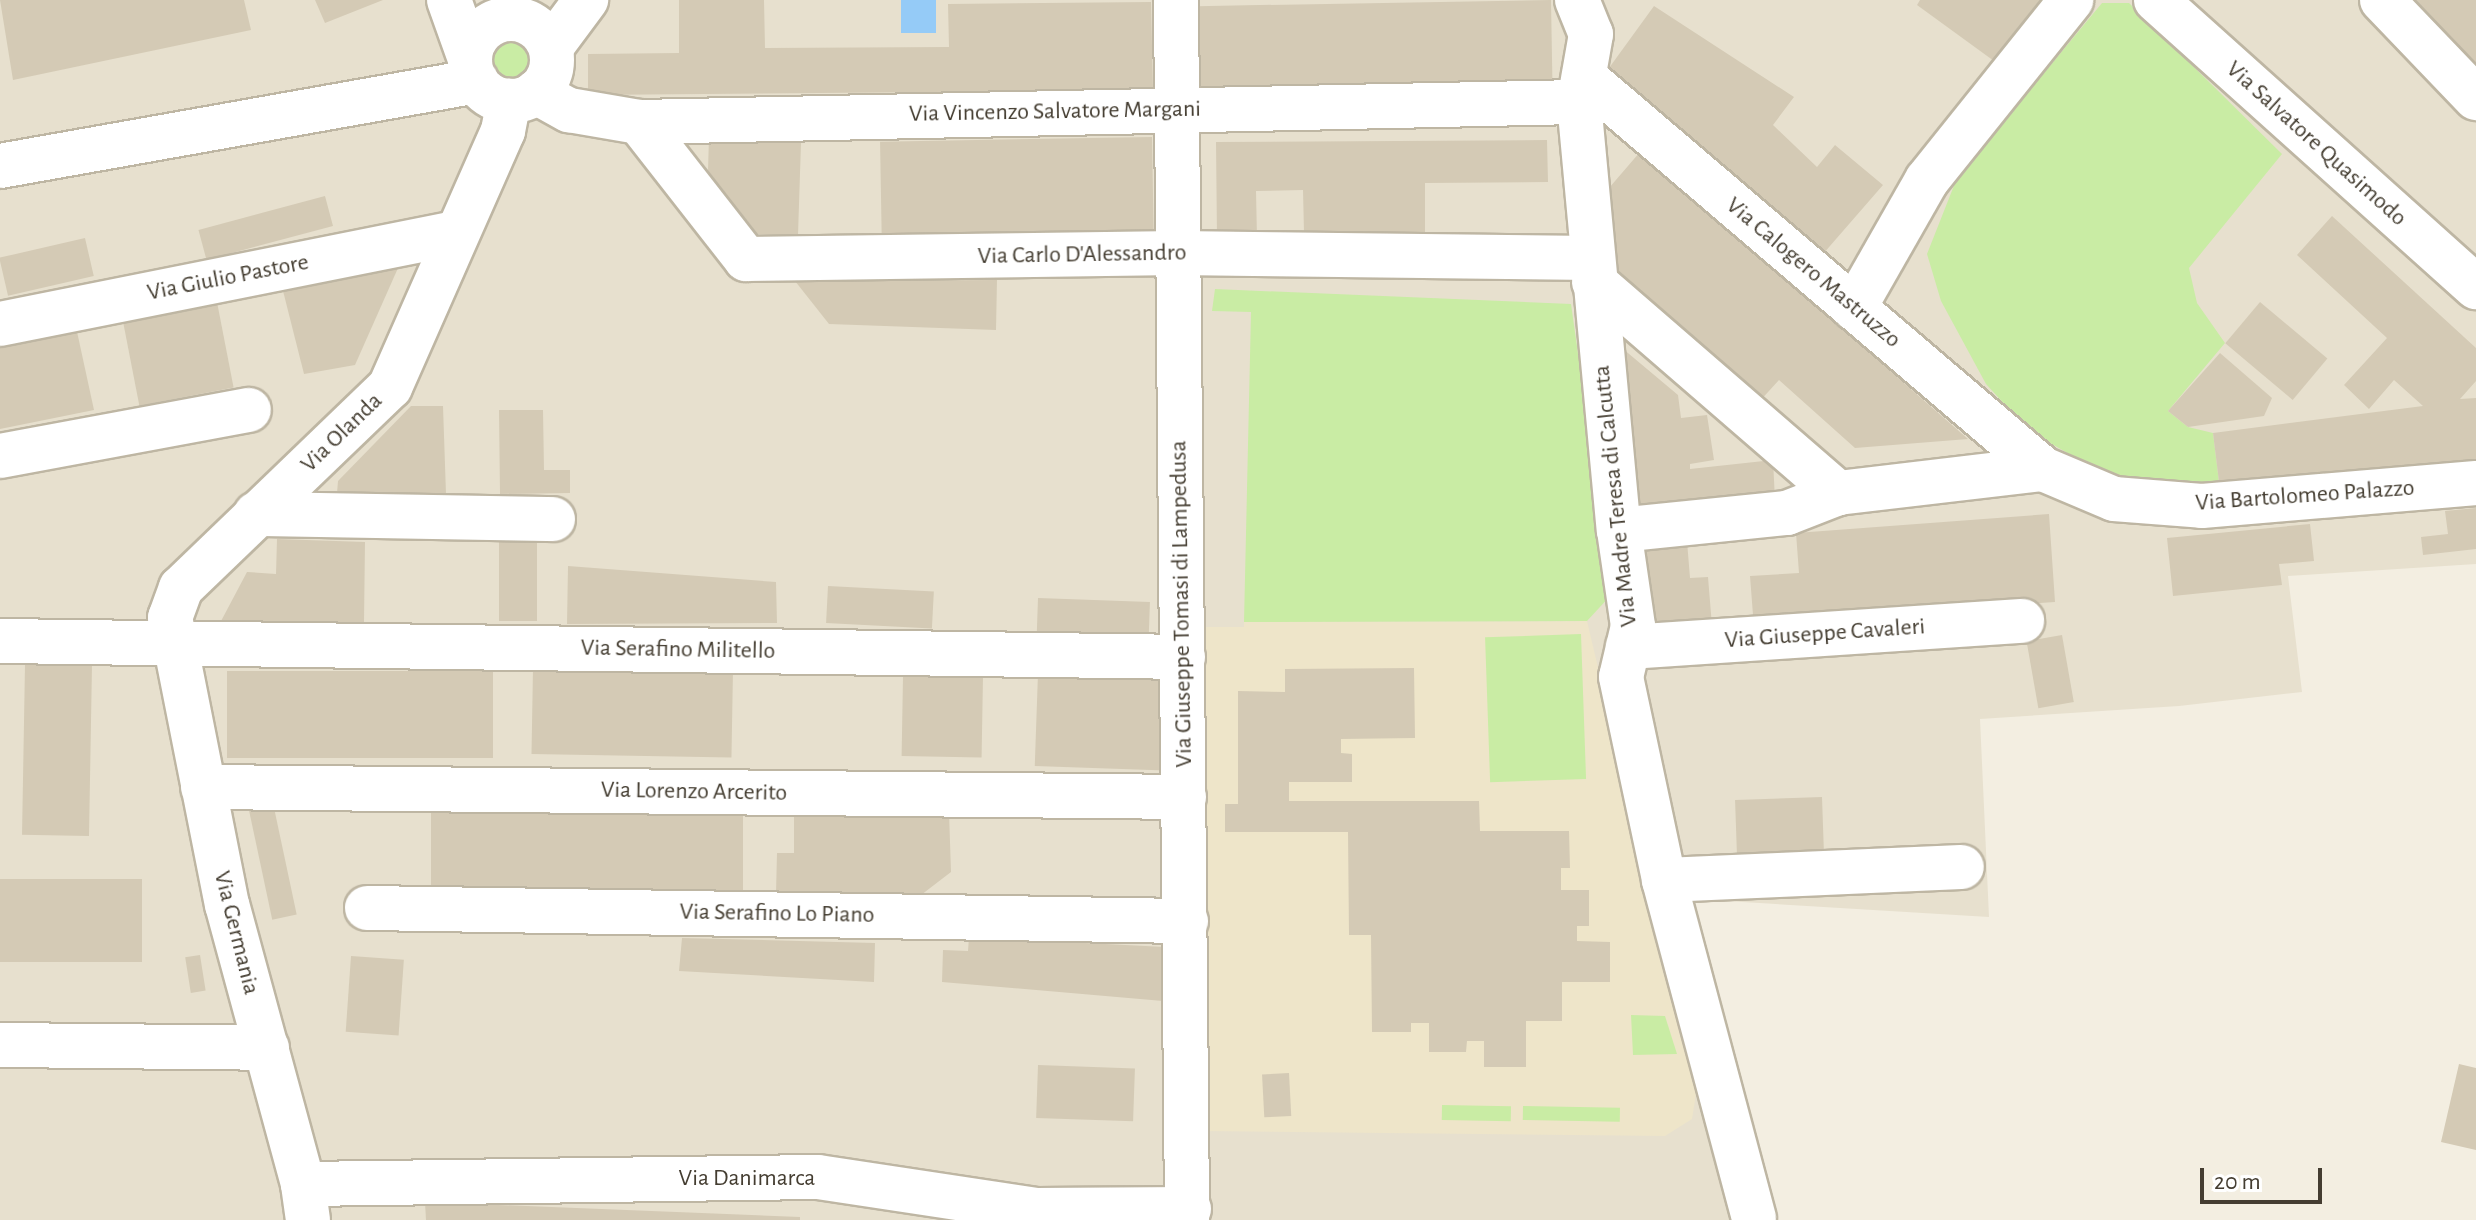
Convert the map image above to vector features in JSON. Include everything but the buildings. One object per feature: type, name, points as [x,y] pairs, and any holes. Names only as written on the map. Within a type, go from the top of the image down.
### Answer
[{"type":"street","points":[[449,0],[498,84]]},
{"type":"street","points":[[542,27],[586,0]]},
{"type":"street","name":"Via Giuseppe Tomasi di Lampedusa","points":[[1176,0],[1188,1214]]},
{"type":"street","points":[[1854,308],[1927,180],[2071,0]]},
{"type":"street","name":"Via Salvatore Quasimodo","points":[[2156,0],[2476,287]]},
{"type":"street","points":[[2382,0],[2476,98]]},
{"type":"street","name":"Via Madre Teresa di Calcutta","points":[[1594,11],[1582,90],[1593,270],[1619,530],[1633,626],[1621,677],[1664,880],[1754,1218]]},
{"type":"street","points":[[498,84],[481,32],[493,23],[522,20],[542,27]]},
{"type":"street","points":[[0,166],[498,84],[548,79],[542,27]]},
{"type":"street","name":"Via Vincenzo Salvatore Margani","points":[[498,84],[569,110],[639,122],[1177,109],[1582,90]]},
{"type":"street","name":"Via Olanda","points":[[172,643],[170,618],[181,588],[390,387],[503,131],[498,84]]},
{"type":"street","name":"Via Calogero Mastruzzo","points":[[1582,90],[1854,308],[2043,469]]},
{"type":"street","name":"Via Carlo D'Alessandro","points":[[639,122],[746,259],[1178,253],[1593,270]]},
{"type":"street","name":"Via Giulio Pastore","points":[[0,324],[456,233]]},
{"type":"street","points":[[1593,270],[1838,493]]},
{"type":"street","points":[[0,456],[249,410]]},
{"type":"street","name":"Via Bartolomeo Palazzo","points":[[1619,530],[1787,513],[1838,493],[2043,469],[2114,499],[2202,506],[2476,483]]},
{"type":"street","points":[[256,514],[553,519]]},
{"type":"street","name":"Via Giuseppe Cavaleri","points":[[1628,647],[2022,621]]},
{"type":"street","name":"Via Serafino Militello","points":[[0,641],[1183,657]]},
{"type":"street","name":"Via Germania","points":[[172,643],[227,905],[305,1202]]},
{"type":"street","name":"Via Lorenzo Arcerito","points":[[203,787],[1184,797]]},
{"type":"street","points":[[1664,880],[1962,867]]},
{"type":"street","name":"Via Serafino Lo Piano","points":[[367,908],[1186,921]]},
{"type":"street","points":[[0,1045],[267,1048]]},
{"type":"street","name":"Via Danimarca","points":[[305,1202],[818,1177],[1037,1210],[1188,1214]]},
{"type":"shaded area","points":[[0,0],[2476,0],[2476,564],[2288,576],[2302,692],[2179,706],[1980,719],[1989,917],[1693,899],[1776,1220],[0,1220]]},
{"type":"shaded area","points":[[1587,621],[1697,1087],[1692,1119],[1665,1136],[1202,1131],[1203,627],[1244,627],[1244,622]]},
{"type":"green space","points":[[2102,3],[2129,3],[2282,154],[2189,268],[2197,303],[2225,343],[2168,411],[2188,427],[2213,433],[2220,490],[2106,475],[2029,431],[1986,384],[1941,301],[1927,254],[1957,178]]},
{"type":"green space","points":[[511,34],[528,41],[535,58],[528,75],[511,82],[494,75],[487,58],[494,41]]},
{"type":"green space","points":[[1215,289],[1571,304],[1612,594],[1587,621],[1244,622],[1251,312],[1212,311]]},
{"type":"green space","points":[[1581,634],[1586,779],[1490,782],[1485,637]]},
{"type":"green space","points":[[1631,1015],[1665,1016],[1677,1054],[1633,1055]]},
{"type":"green space","points":[[1442,1105],[1511,1106],[1511,1121],[1442,1120]]},
{"type":"green space","points":[[1523,1106],[1620,1108],[1620,1122],[1523,1120]]},
{"type":"water","points":[[901,0],[936,0],[936,33],[901,33]]}]
